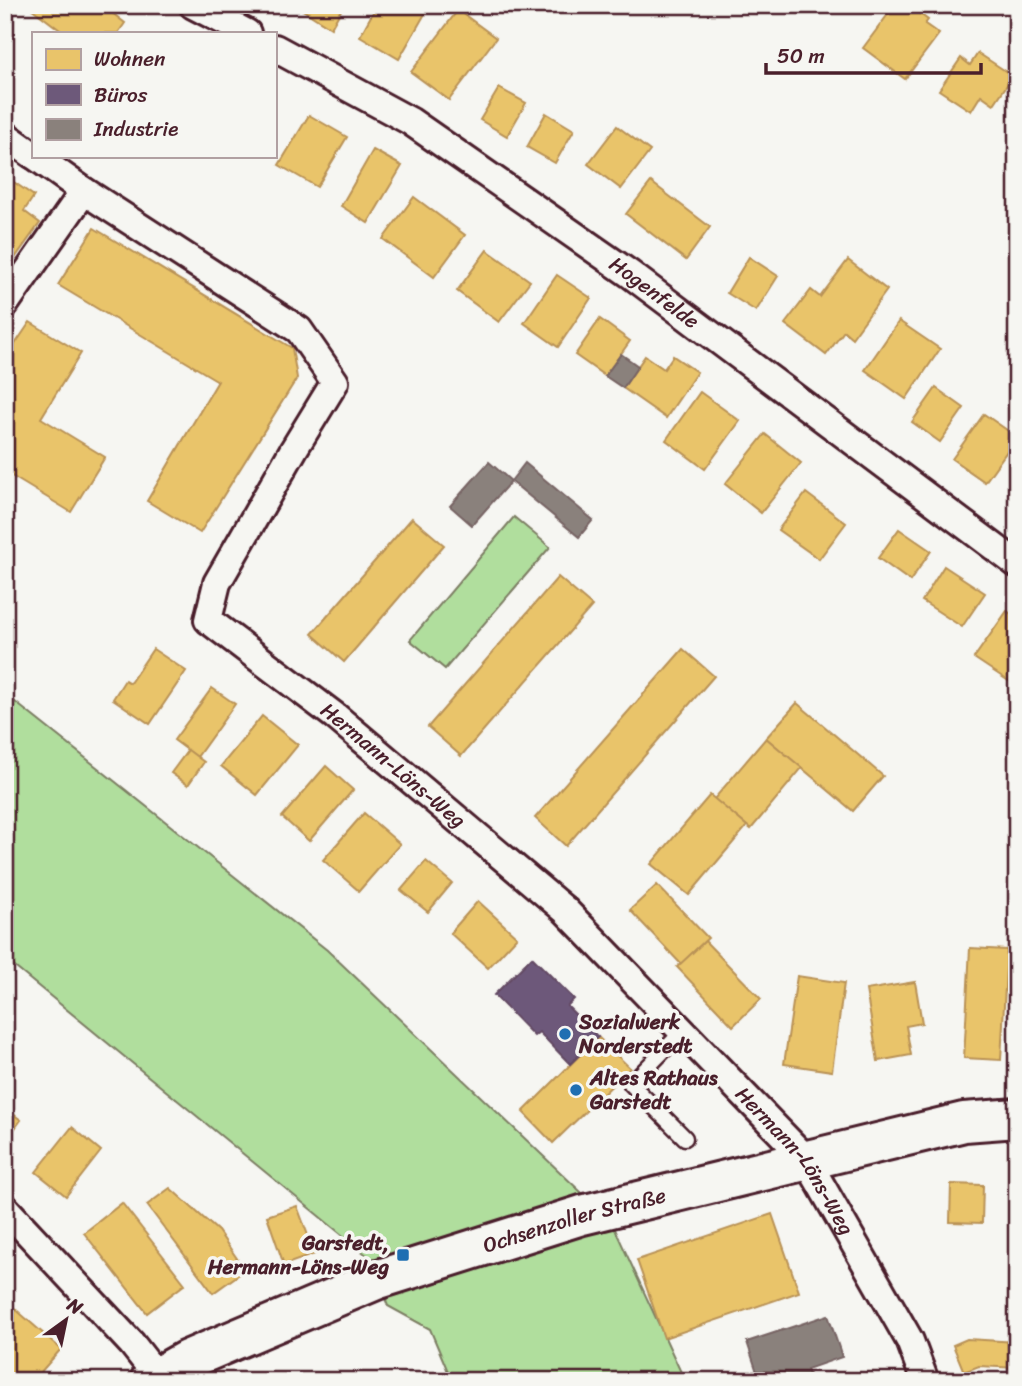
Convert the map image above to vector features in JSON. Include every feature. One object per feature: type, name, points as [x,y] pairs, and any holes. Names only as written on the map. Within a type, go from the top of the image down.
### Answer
[{"type":"street","points":[[194,5],[245,32]]},
{"type":"street","name":"Hogenfelde","points":[[276,49],[410,121],[630,274],[1017,564]]},
{"type":"street","name":"Hermann-Löns-Weg","points":[[5,135],[32,154]]},
{"type":"street","name":"Hermann-Löns-Weg","points":[[38,158],[84,191],[299,330],[335,382],[218,583],[208,620],[335,716],[565,910],[806,1159],[910,1341],[925,1381]]},
{"type":"street","points":[[5,304],[84,191]]},
{"type":"street","name":"Ochsenzoller Straße","points":[[156,1379],[187,1360],[376,1280],[582,1215],[964,1122],[1017,1118]]},
{"type":"street","points":[[5,1208],[132,1343],[156,1379]]},
{"type":"lane","points":[[682,1032],[631,1084],[685,1138]]},
{"type":"green space","points":[[514,517],[550,547],[445,669],[410,640]]},
{"type":"green space","points":[[5,694],[327,950],[582,1193],[614,1227],[685,1381],[452,1381],[430,1329],[388,1306],[369,1257],[5,959]]},
{"type":"building: Wohnen","points":[[27,5],[102,5],[125,23],[119,32],[63,32]]},
{"type":"building: Wohnen","points":[[295,5],[344,5],[331,28]]},
{"type":"building: Wohnen","points":[[377,5],[430,5],[399,59],[360,36]]},
{"type":"building: Wohnen","points":[[895,5],[908,5],[928,20],[925,24],[939,34],[905,79],[863,48]]},
{"type":"building: Wohnen","points":[[458,10],[496,38],[449,100],[411,72]]},
{"type":"building: Wohnen","points":[[978,53],[1013,76],[994,104],[981,95],[971,111],[939,90],[961,58],[970,65]]},
{"type":"building: Wohnen","points":[[499,88],[526,103],[507,136],[480,120]]},
{"type":"building: Wohnen","points":[[546,113],[574,130],[555,163],[527,147]]},
{"type":"building: Wohnen","points":[[309,115],[347,137],[317,187],[279,165]]},
{"type":"building: Wohnen","points":[[617,126],[650,151],[621,189],[588,164]]},
{"type":"building: Wohnen","points":[[373,150],[402,166],[368,223],[341,206]]},
{"type":"building: Wohnen","points":[[5,176],[34,196],[24,211],[40,223],[5,272]]},
{"type":"building: Wohnen","points":[[651,182],[710,227],[686,260],[626,214]]},
{"type":"building: Wohnen","points":[[414,197],[465,235],[434,277],[383,239]]},
{"type":"building: Wohnen","points":[[94,228],[292,348],[297,378],[200,533],[147,501],[218,381],[58,285]]},
{"type":"building: Wohnen","points":[[487,250],[530,281],[499,322],[457,291]]},
{"type":"building: Wohnen","points":[[749,257],[778,276],[756,311],[727,293]]},
{"type":"building: Wohnen","points":[[848,260],[887,290],[852,338],[844,331],[826,355],[785,324],[811,290],[820,297]]},
{"type":"building: Wohnen","points":[[557,275],[591,298],[558,347],[524,323]]},
{"type":"building: Wohnen","points":[[600,319],[630,341],[605,376],[575,355]]},
{"type":"building: Wohnen","points":[[899,321],[940,349],[906,399],[865,370]]},
{"type":"building: Wohnen","points":[[30,322],[81,353],[41,418],[105,457],[71,512],[5,472],[5,359]]},
{"type":"building: Wohnen","points":[[645,356],[664,369],[673,356],[697,372],[666,418],[623,388]]},
{"type":"building: Wohnen","points":[[936,388],[964,408],[940,442],[912,422]]},
{"type":"building: Wohnen","points":[[700,392],[740,421],[705,469],[666,440]]},
{"type":"building: Wohnen","points":[[984,414],[1017,437],[985,482],[952,459]]},
{"type":"building: Wohnen","points":[[765,434],[801,463],[761,513],[725,484]]},
{"type":"building: Wohnen","points":[[806,493],[846,523],[819,559],[778,530]]},
{"type":"building: Wohnen","points":[[412,518],[444,545],[344,662],[312,634]]},
{"type":"building: Wohnen","points":[[899,529],[931,551],[910,581],[878,558]]},
{"type":"building: Wohnen","points":[[944,566],[985,593],[962,627],[922,601]]},
{"type":"building: Wohnen","points":[[558,577],[592,606],[461,756],[428,727]]},
{"type":"building: Wohnen","points":[[1007,611],[1017,618],[1017,672],[1010,682],[974,658]]},
{"type":"building: Wohnen","points":[[153,649],[186,671],[150,724],[113,699],[125,680],[130,683]]},
{"type":"building: Wohnen","points":[[683,649],[714,676],[566,846],[535,818]]},
{"type":"building: Wohnen","points":[[212,688],[235,704],[197,757],[174,740]]},
{"type":"building: Wohnen","points":[[797,703],[883,776],[853,811],[766,738]]},
{"type":"building: Wohnen","points":[[262,716],[298,745],[257,795],[221,766]]},
{"type":"building: Wohnen","points":[[766,738],[802,768],[751,829],[714,799]]},
{"type":"building: Wohnen","points":[[188,750],[204,762],[188,785],[171,773]]},
{"type":"building: Wohnen","points":[[326,766],[353,790],[309,841],[282,817]]},
{"type":"building: Wohnen","points":[[710,795],[747,826],[689,895],[651,864]]},
{"type":"building: Wohnen","points":[[364,813],[400,844],[359,891],[323,860]]},
{"type":"building: Wohnen","points":[[426,861],[452,883],[428,912],[401,890]]},
{"type":"building: Wohnen","points":[[657,885],[708,938],[681,964],[630,910]]},
{"type":"building: Wohnen","points":[[478,901],[517,937],[488,968],[450,933]]},
{"type":"building: Wohnen","points":[[705,941],[761,999],[733,1026],[677,967]]},
{"type":"building: Wohnen","points":[[970,948],[1007,950],[1001,1060],[964,1058]]},
{"type":"building: Wohnen","points":[[797,976],[844,983],[832,1071],[784,1064]]},
{"type":"building: Wohnen","points":[[915,982],[922,1023],[906,1026],[911,1055],[878,1061],[866,990]]},
{"type":"building: Wohnen","name":"Altes Rathaus Garstedt","points":[[598,1037],[630,1068],[553,1143],[523,1112]]},
{"type":"building: Wohnen","points":[[5,1108],[21,1120],[5,1142]]},
{"type":"building: Wohnen","points":[[72,1127],[101,1151],[66,1196],[36,1172]]},
{"type":"building: Wohnen","points":[[951,1184],[983,1185],[982,1223],[950,1222]]},
{"type":"building: Wohnen","points":[[170,1188],[218,1231],[245,1270],[213,1293],[147,1205]]},
{"type":"building: Wohnen","points":[[122,1203],[185,1284],[147,1313],[84,1233]]},
{"type":"building: Wohnen","points":[[297,1206],[315,1254],[284,1265],[267,1216]]},
{"type":"building: Wohnen","points":[[772,1214],[799,1292],[664,1338],[637,1260]]},
{"type":"building: Wohnen","points":[[5,1300],[61,1349],[33,1381],[5,1381]]},
{"type":"building: Wohnen","points":[[967,1339],[1017,1342],[1017,1368],[979,1366],[964,1372],[953,1345]]},
{"type":"building: Büros","points":[[532,957],[574,999],[567,1006],[598,1037],[570,1064],[539,1032],[534,1036],[494,995]]},
{"type":"building: Industrie","points":[[621,354],[638,366],[623,388],[605,376]]},
{"type":"building: Industrie","points":[[489,462],[511,481],[472,525],[450,506]]},
{"type":"building: Industrie","points":[[525,463],[593,520],[579,537],[511,481]]},
{"type":"building: Industrie","points":[[828,1315],[842,1357],[807,1369],[811,1381],[760,1381],[747,1342]]},
{"type":"place","name":"Sozialwerk Norderstedt","points":[[565,1034]]},
{"type":"place","name":"Altes Rathaus Garstedt","points":[[576,1090]]},
{"type":"place","name":"Garstedt, Hermann-Löns-Weg","points":[[403,1255]]}]
